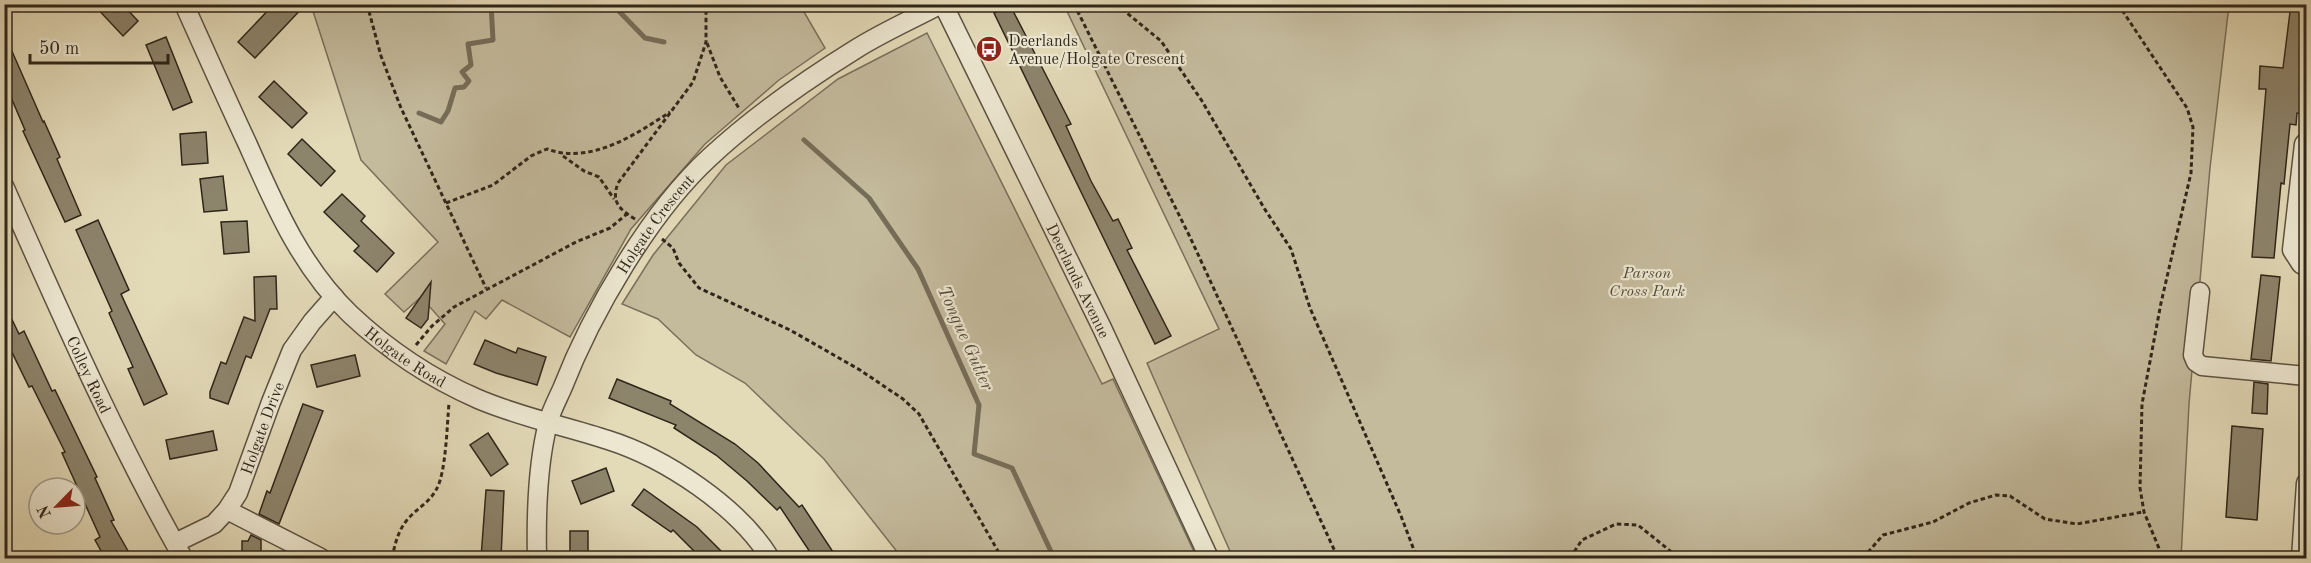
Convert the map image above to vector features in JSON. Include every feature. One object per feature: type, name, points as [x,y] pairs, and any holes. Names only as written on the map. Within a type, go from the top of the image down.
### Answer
[{"type":"street","name":"Holgate Road","points":[[184,4],[283,224],[298,250],[334,297],[359,322],[405,358],[451,386],[479,399],[548,423],[610,440],[667,467],[722,505],[745,527],[770,558]]},
{"type":"street","name":"Holgate Crescent","points":[[537,558],[540,477],[548,423],[588,329],[649,229],[674,195],[709,158],[750,123],[858,47],[942,4]]},
{"type":"street","name":"Deerlands Avenue","points":[[942,4],[1102,328],[1209,558]]},
{"type":"street","points":[[2307,142],[2304,144],[2292,250],[2301,264],[2307,267]]},
{"type":"street","name":"Colley Road","points":[[4,186],[86,369],[179,551]]},
{"type":"street","points":[[2200,292],[2193,355],[2196,362],[2202,366],[2307,376]]},
{"type":"street","name":"Holgate Drive","points":[[179,551],[214,524],[238,493],[292,350],[334,297]]},
{"type":"street","points":[[2301,558],[2307,483]]},
{"type":"street","points":[[227,510],[321,558]]},
{"type":"path","points":[[367,4],[381,56],[401,108],[486,288]]},
{"type":"path","points":[[617,203],[614,194],[618,183],[693,82],[706,42],[706,4]]},
{"type":"path","points":[[1074,4],[1190,237],[1338,558]]},
{"type":"path","points":[[1116,4],[1161,41],[1202,101],[1264,208],[1291,249],[1310,308],[1401,516],[1417,558]]},
{"type":"path","points":[[2118,4],[2187,108],[2193,127],[2191,173],[2161,303],[2142,404],[2140,488],[2144,512],[2163,558]]},
{"type":"path","points":[[706,42],[720,77],[750,123]]},
{"type":"path","points":[[446,203],[493,185],[531,156],[547,149],[562,154],[583,154],[641,131],[673,110]]},
{"type":"path","points":[[562,154],[584,171],[599,177],[627,214],[673,248],[680,263],[699,288],[790,330],[903,399],[919,414],[1002,558]]},
{"type":"path","points":[[405,358],[432,326],[454,307],[486,288],[610,228],[627,214]]},
{"type":"path","points":[[392,558],[396,539],[407,519],[430,499],[438,488],[442,471],[451,386]]},
{"type":"path","points":[[1863,558],[1883,535],[1933,522],[1969,503],[1996,495],[2010,496],[2045,519],[2077,524],[2144,512]]},
{"type":"path","points":[[1570,558],[1582,540],[1616,524],[1638,525],[1679,558]]},
{"type":"green space","points":[[311,5],[800,5],[825,48],[779,80],[705,144],[631,229],[570,337],[502,300],[486,319],[475,311],[446,364],[424,351],[445,324],[421,297],[404,312],[385,294],[438,242],[361,160]]},
{"type":"green space","name":"Parson Cross Park","points":[[1064,5],[2229,5],[2210,168],[2189,404],[2181,558],[1233,558],[1147,363],[1219,329]]},
{"type":"green space","points":[[927,33],[1102,384],[1113,379],[1197,558],[902,558],[824,459],[745,383],[696,355],[658,319],[622,304],[653,255],[726,165],[838,79]]},
{"type":"building","points":[[93,4],[122,4],[138,21],[123,36]]},
{"type":"building","points":[[274,4],[306,4],[255,58],[238,42]]},
{"type":"building","points":[[2291,4],[2307,4],[2306,114],[2297,113],[2296,125],[2290,124],[2284,184],[2281,183],[2274,258],[2252,257],[2266,89],[2259,89],[2260,66],[2283,68]]},
{"type":"building","points":[[1010,5],[1071,124],[1066,126],[1091,181],[1113,221],[1118,219],[1132,248],[1127,250],[1171,336],[1155,344],[994,13]]},
{"type":"building","points":[[4,33],[60,157],[57,159],[81,215],[65,222],[23,131],[25,130],[4,81]]},
{"type":"building","points":[[166,37],[192,102],[173,110],[146,45]]},
{"type":"building","points":[[274,81],[307,113],[292,128],[259,97]]},
{"type":"building","points":[[206,132],[208,163],[182,165],[180,134]]},
{"type":"building","points":[[302,139],[335,171],[321,186],[288,154]]},
{"type":"building","points":[[223,176],[227,210],[204,212],[200,179]]},
{"type":"building","points":[[342,194],[365,216],[361,221],[394,253],[377,272],[354,251],[359,246],[324,212]]},
{"type":"building","points":[[98,220],[129,290],[121,294],[167,394],[144,405],[128,369],[133,367],[109,313],[112,311],[76,230]]},
{"type":"building","points":[[247,221],[249,252],[224,254],[221,222]]},
{"type":"building","points":[[2261,275],[2280,277],[2271,361],[2251,359]]},
{"type":"building","points":[[276,276],[277,309],[270,309],[251,358],[246,356],[228,404],[210,398],[221,362],[226,364],[244,317],[255,321],[254,277]]},
{"type":"building","points":[[431,282],[428,319],[421,328],[406,318]]},
{"type":"building","points":[[4,303],[19,334],[24,331],[52,391],[55,390],[97,477],[95,478],[114,520],[111,521],[132,558],[105,558],[95,540],[100,537],[87,508],[87,476],[72,476],[62,453],[65,452],[4,336]]},
{"type":"building","points":[[485,340],[516,353],[518,348],[546,357],[537,385],[474,364]]},
{"type":"building","points":[[355,355],[360,376],[317,387],[311,365]]},
{"type":"building","points":[[617,379],[671,401],[670,404],[735,444],[758,463],[799,507],[802,505],[837,558],[814,558],[780,507],[777,510],[716,455],[674,428],[676,425],[609,398]]},
{"type":"building","points":[[2254,382],[2268,384],[2267,414],[2252,413]]},
{"type":"building","points":[[303,404],[323,411],[279,524],[259,514],[267,491],[270,493]]},
{"type":"building","points":[[2232,426],[2263,429],[2257,520],[2226,517]]},
{"type":"building","points":[[213,431],[217,450],[170,459],[166,440]]},
{"type":"building","points":[[488,433],[508,464],[491,476],[470,445]]},
{"type":"building","points":[[606,468],[614,491],[581,504],[572,481]]},
{"type":"building","points":[[644,489],[697,527],[728,558],[701,558],[673,530],[671,532],[632,505]]},
{"type":"building","points":[[486,490],[504,491],[501,558],[481,558]]},
{"type":"building","points":[[570,531],[588,531],[588,558],[570,558]]},
{"type":"building","points":[[251,535],[261,540],[261,558],[242,558],[242,541],[248,541]]},
{"type":"waterway","points":[[419,113],[441,122],[448,111],[455,88],[464,87],[469,81],[462,72],[471,65],[468,44],[493,40],[491,4]]},
{"type":"waterway","name":"Tongue Gutter","points":[[612,4],[645,38],[664,42]]},
{"type":"waterway","name":"Tongue Gutter","points":[[804,140],[869,198],[918,269],[979,405],[974,454],[1012,468],[1054,558]]},
{"type":"place","name":"Deerlands Avenue/Holgate Crescent","points":[[989,49]]}]
